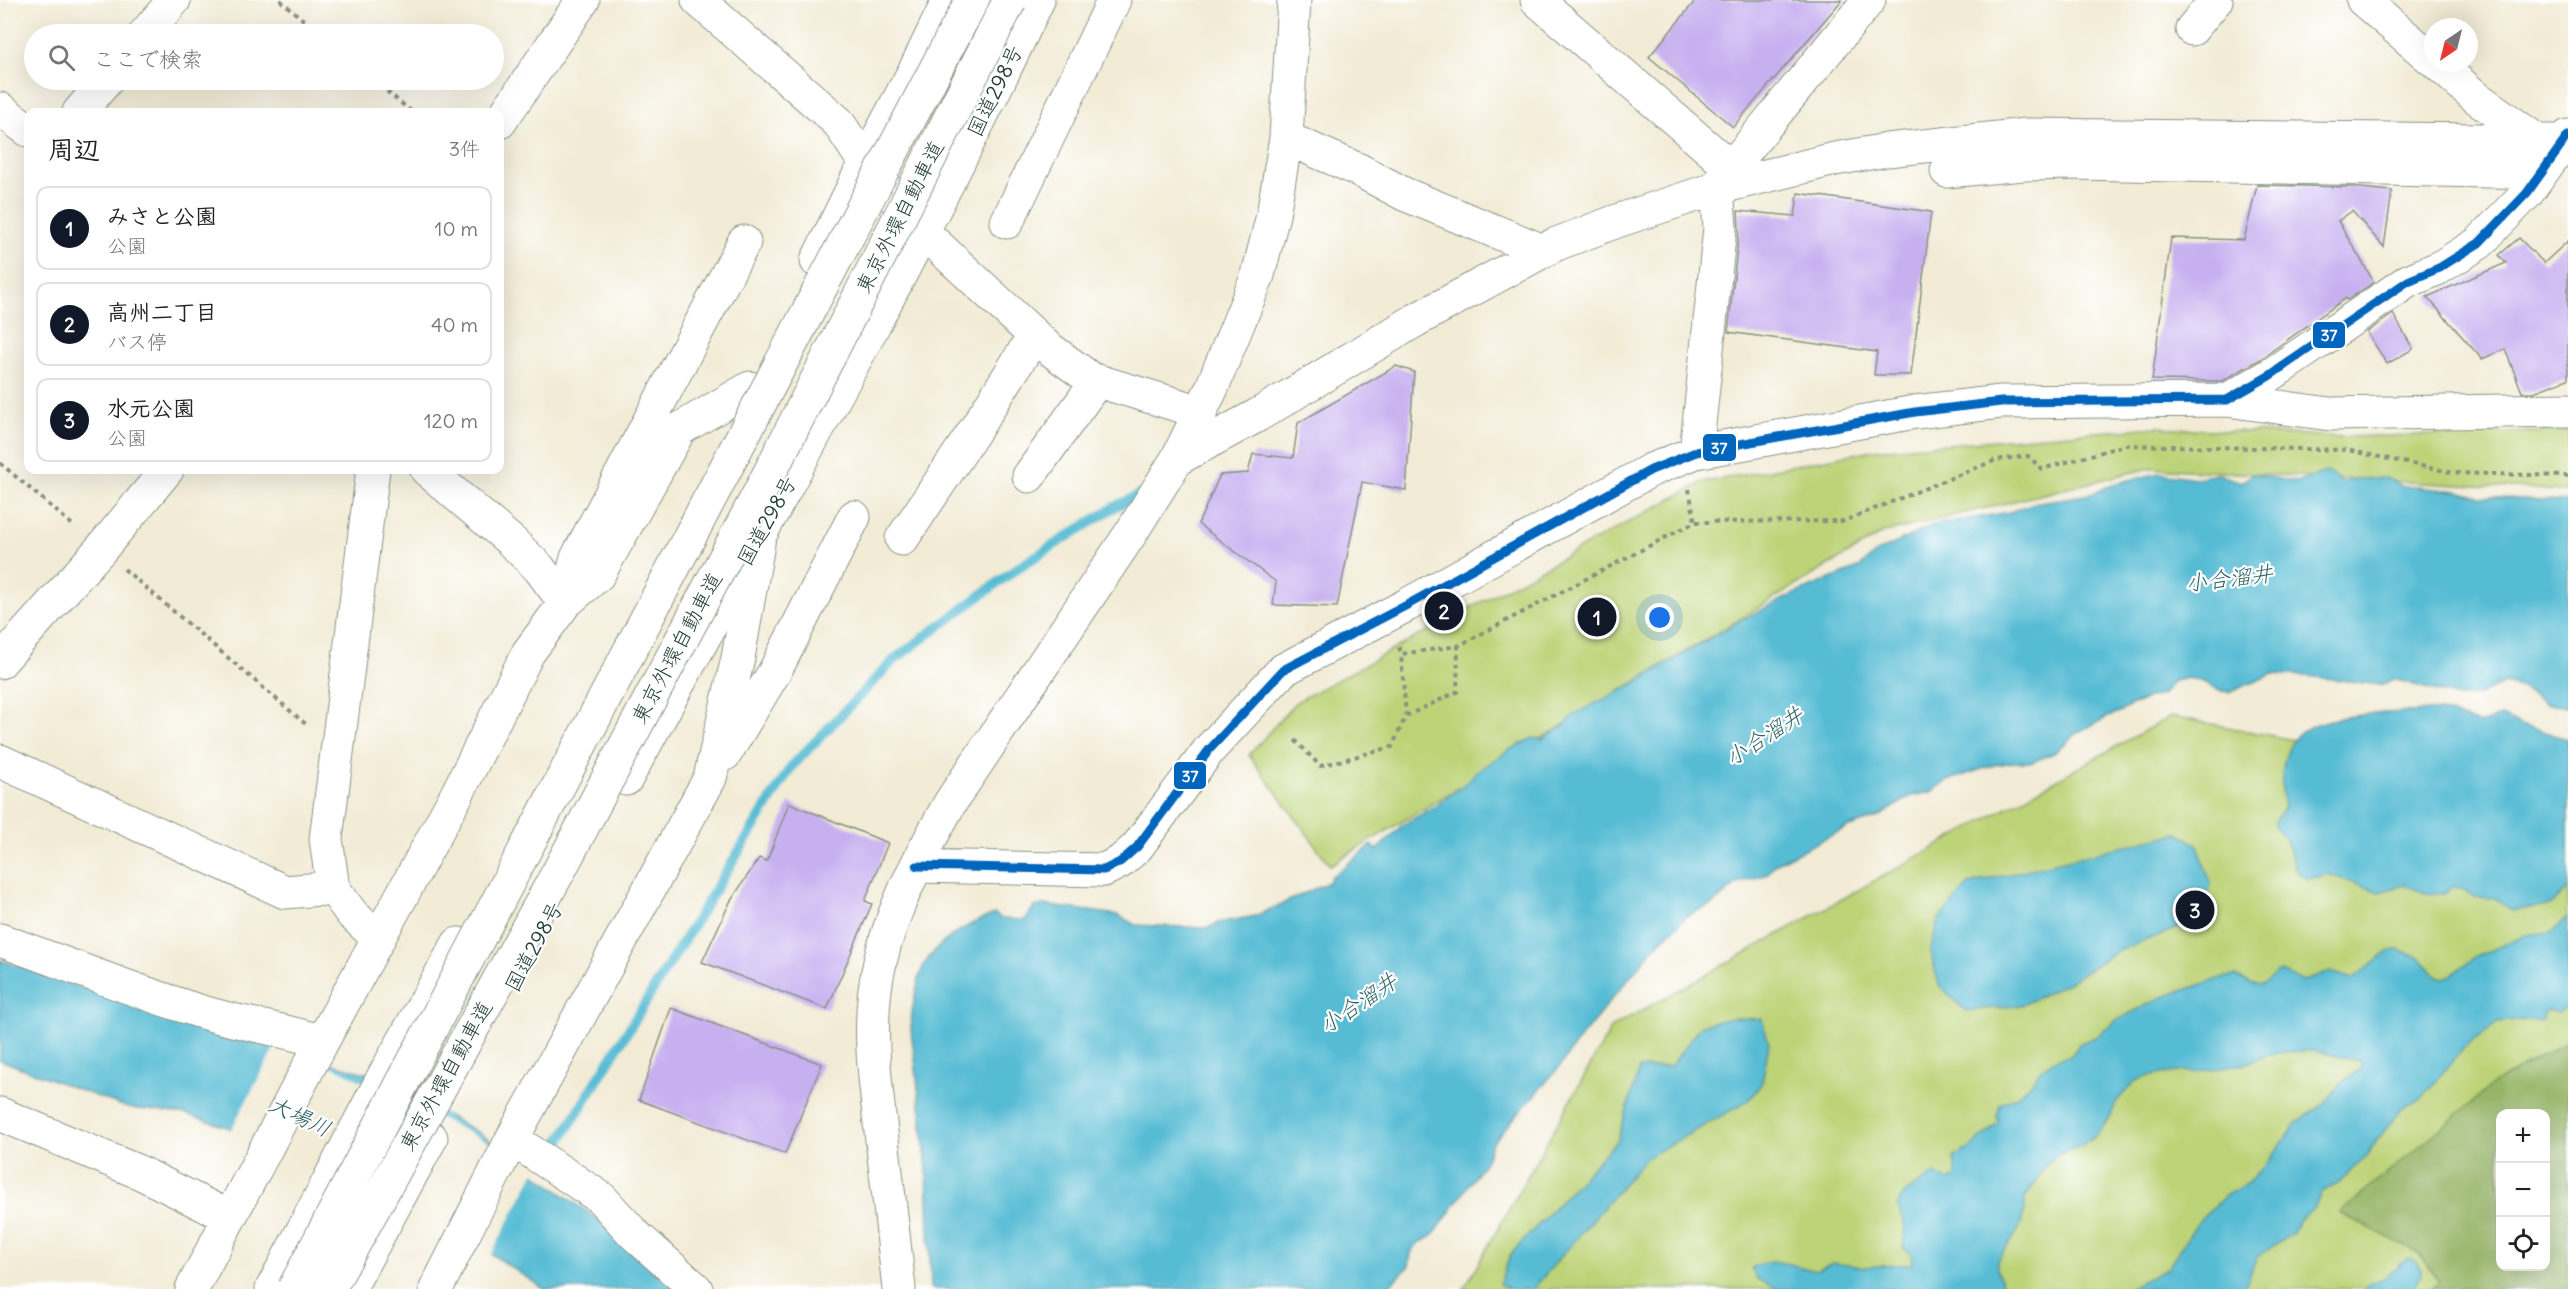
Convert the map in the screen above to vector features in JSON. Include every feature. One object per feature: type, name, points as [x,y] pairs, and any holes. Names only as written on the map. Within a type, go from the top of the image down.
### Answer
[{"type":"main road","points":[[154,24],[174,0]]},
{"type":"main road","points":[[504,116],[583,0]]},
{"type":"main road","points":[[698,0],[838,122],[864,163],[924,233],[1047,347],[1097,381],[1201,412]]},
{"type":"main road","points":[[272,1289],[385,1074],[502,864],[825,246],[864,163],[916,68],[949,0]]},
{"type":"main road","name":"東京外環自動車道","points":[[294,1289],[972,0]]},
{"type":"main road","name":"東京外環自動車道","points":[[329,1289],[560,869],[757,498],[1010,0]]},
{"type":"main road","name":"国道298号","points":[[349,1289],[924,233],[975,133],[1038,0]]},
{"type":"main road","points":[[1007,222],[1114,0]]},
{"type":"main road","points":[[1537,0],[1720,182]]},
{"type":"main road","points":[[1696,452],[1720,228],[1720,182],[1869,0]]},
{"type":"main road","points":[[2192,29],[2216,0]]},
{"type":"main road","points":[[2363,0],[2424,52]]},
{"type":"main road","points":[[899,1289],[875,1078],[872,1009],[880,961],[899,905],[950,803],[1131,533],[1177,459],[1201,412],[1258,275],[1274,215],[1286,138],[1296,2]]},
{"type":"main road","points":[[2447,72],[2477,98],[2556,147]]},
{"type":"main road","points":[[82,108],[98,90]]},
{"type":"main road","points":[[0,109],[24,127]]},
{"type":"main road","points":[[1177,459],[1257,415],[1416,320],[1543,251],[1720,182],[1877,152],[2026,135],[2556,147]]},
{"type":"main road","points":[[1286,138],[1359,170],[1404,194],[1543,251]]},
{"type":"main road","points":[[1947,171],[2023,164],[2556,147]]},
{"type":"main road","points":[[2227,400],[2269,376],[2408,281],[2439,268],[2479,243],[2508,215],[2556,147]]},
{"type":"main road","points":[[565,603],[577,558],[744,243]]},
{"type":"main road","points":[[902,539],[974,433],[1034,336]]},
{"type":"main road","points":[[1029,476],[1097,381]]},
{"type":"main road","points":[[192,1289],[322,1042],[456,796],[528,653],[565,603],[598,575],[680,429],[750,388]]},
{"type":"main road","points":[[917,866],[1104,870],[1120,862],[1137,847],[1209,750],[1283,670],[1387,616],[1651,470],[1696,452],[1915,412],[2001,402],[2227,400],[2330,414],[2568,410]]},
{"type":"main road","points":[[0,662],[101,549],[164,474]]},
{"type":"main road","points":[[372,474],[326,839],[333,888],[352,914],[378,938]]},
{"type":"main road","points":[[432,474],[539,568],[565,603]]},
{"type":"main road","points":[[436,1289],[512,1139],[710,778],[775,671],[854,517]]},
{"type":"main road","points":[[710,778],[738,658],[759,536]]},
{"type":"main road","points":[[0,760],[285,892],[333,888]]},
{"type":"main road","points":[[0,940],[200,1011],[322,1042]]},
{"type":"main road","points":[[0,1115],[141,1173],[229,1217]]},
{"type":"main road","points":[[512,1139],[601,1198],[634,1234],[696,1289]]},
{"type":"path","points":[[280,0],[308,24]]},
{"type":"path","points":[[385,90],[407,108]]},
{"type":"path","points":[[1401,654],[1458,646],[1695,522],[1844,521],[1996,460],[2028,456],[2042,469],[2126,445],[2346,450],[2454,473],[2568,476]]},
{"type":"path","points":[[0,463],[311,729]]},
{"type":"path","points":[[1295,740],[1320,766],[1392,747],[1406,716],[1401,654],[1387,616]]},
{"type":"path","points":[[1406,716],[1457,692],[1458,646]]},
{"type":"green space","points":[[2157,427],[2344,437],[2568,431],[2568,491],[2150,468],[1883,533],[1330,865],[1249,755],[1296,702],[1701,483],[1874,450]]},
{"type":"green space","points":[[2171,716],[2568,794],[2568,1289],[1464,1289],[1612,1027]]},
{"type":"green space","points":[[2568,1042],[2568,1289],[2432,1289],[2439,1282],[2419,1253],[2340,1213],[2497,1081]]},
{"type":"water","name":"小合溜井","points":[[2326,472],[2343,482],[2355,479],[2386,478],[2402,486],[2458,491],[2480,497],[2568,501],[2568,706],[2548,705],[2520,687],[2505,683],[2476,696],[2459,697],[2393,679],[2381,685],[2272,674],[2231,692],[2220,691],[2204,682],[2188,678],[2174,681],[2163,694],[2143,700],[2078,732],[2054,753],[2032,762],[1994,765],[1949,780],[1931,792],[1911,796],[1879,817],[1846,828],[1776,863],[1767,874],[1737,884],[1713,904],[1688,915],[1652,950],[1580,1038],[1561,1065],[1492,1143],[1485,1162],[1433,1236],[1417,1244],[1411,1253],[1409,1267],[1385,1289],[931,1289],[927,1170],[911,1029],[912,1014],[918,981],[924,965],[938,947],[964,928],[995,914],[1002,919],[1025,920],[1034,907],[1044,905],[1118,915],[1135,925],[1209,928],[1218,923],[1256,916],[1329,882],[1331,877],[1372,845],[1377,850],[1404,824],[1432,808],[1466,783],[1476,772],[1509,750],[1533,738],[1543,739],[1565,725],[1576,713],[1626,688],[1741,620],[1794,594],[1858,568],[1878,552],[1933,525],[2010,512],[2034,503],[2091,494],[2117,483],[2160,473],[2196,478],[2218,474],[2242,482],[2252,474],[2296,482]]},
{"type":"water","points":[[2440,711],[2480,724],[2501,716],[2521,725],[2568,739],[2568,889],[2554,903],[2543,907],[2512,911],[2495,898],[2474,897],[2461,888],[2453,887],[2444,894],[2425,893],[2405,885],[2379,892],[2328,874],[2309,879],[2298,872],[2295,867],[2288,844],[2275,827],[2275,821],[2284,807],[2283,766],[2290,746],[2296,738],[2303,731],[2331,720],[2389,713]]},
{"type":"water","points":[[2178,833],[2198,845],[2211,884],[2201,919],[2116,952],[2068,983],[2022,1005],[1966,1011],[1939,985],[1930,951],[1938,920],[1969,884]]},
{"type":"water","points":[[2568,917],[2568,1006],[2558,1012],[2548,1010],[2544,1013],[2541,1022],[2523,1019],[2498,1022],[2470,1041],[2420,1099],[2400,1110],[2362,1161],[2338,1184],[2323,1191],[2316,1207],[2300,1219],[2293,1233],[2257,1257],[2242,1289],[2126,1289],[2167,1269],[2196,1224],[2226,1195],[2247,1184],[2270,1160],[2296,1123],[2324,1104],[2344,1080],[2360,1070],[2359,1061],[2315,1051],[2277,1052],[2241,1065],[2193,1073],[2186,1071],[2162,1074],[2134,1082],[2117,1101],[2110,1117],[2096,1136],[2049,1161],[2025,1199],[2025,1210],[2018,1232],[1997,1260],[1997,1269],[2004,1289],[1779,1289],[1762,1282],[1753,1273],[1751,1268],[1768,1262],[1784,1263],[1817,1271],[1832,1263],[1864,1267],[1912,1264],[1911,1253],[1903,1248],[1904,1226],[1897,1206],[1904,1194],[1934,1174],[1948,1181],[1956,1177],[1954,1157],[1969,1149],[1998,1123],[1997,1115],[2000,1104],[2014,1098],[2025,1089],[2046,1066],[2060,1058],[2071,1056],[2080,1043],[2098,1036],[2113,1022],[2160,998],[2221,978],[2235,976],[2250,983],[2263,985],[2278,971],[2304,981],[2327,973],[2354,978],[2389,951],[2398,950],[2419,957],[2437,976],[2443,978],[2452,975],[2472,959],[2524,935],[2552,932]]},
{"type":"water","name":"大場川","points":[[0,960],[200,1027],[373,1075],[479,1133],[597,1219],[675,1289],[544,1289],[440,1220],[334,1161],[186,1114],[128,1108],[0,1060]]},
{"type":"water","points":[[1732,1018],[1762,1019],[1769,1044],[1762,1083],[1748,1101],[1646,1158],[1533,1289],[1511,1289],[1499,1284],[1511,1254],[1618,1139],[1639,1069],[1671,1066],[1701,1025]]},
{"type":"water","points":[[2410,1258],[2421,1269],[2420,1277],[2412,1289],[2364,1289],[2386,1277],[2403,1261]]},
{"type":"pier","points":[[276,1045],[306,1054],[511,1153],[535,1171],[490,1257],[438,1222],[333,1163],[230,1132]]},
{"type":"building","points":[[1696,0],[1842,0],[1733,127],[1649,57]]},
{"type":"building","points":[[2257,185],[2350,187],[2392,191],[2384,247],[2352,211],[2338,221],[2374,282],[2347,300],[2346,298],[2259,360],[2222,381],[2152,380],[2171,238],[2244,240]]},
{"type":"building","points":[[1798,193],[1931,212],[1911,375],[1874,375],[1877,352],[1728,332],[1739,230],[1738,211],[1795,216]]},
{"type":"building","points":[[2519,238],[2544,263],[2568,241],[2568,379],[2534,392],[2522,392],[2505,349],[2482,359],[2427,297],[2506,263],[2499,255]]},
{"type":"building","points":[[2393,314],[2413,349],[2387,364],[2367,332]]},
{"type":"building","points":[[1396,366],[1414,372],[1406,490],[1362,482],[1337,607],[1273,605],[1276,582],[1198,524],[1220,475],[1248,473],[1253,454],[1293,458],[1298,423]]},
{"type":"building","points":[[789,803],[888,843],[865,901],[872,904],[827,1009],[702,962],[730,902],[759,858],[767,861]]},
{"type":"building","points":[[671,1008],[822,1064],[785,1154],[639,1100]]},
{"type":"waterway","points":[[548,1160],[791,767],[895,659],[1019,567],[1116,506],[1141,494]]},
{"type":"transit line","name":"37","points":[[917,866],[1104,870],[1120,862],[1137,847],[1209,750],[1283,670],[1407,605],[1651,470],[1696,452],[1915,412],[2001,402],[2227,400],[2269,376],[2408,281],[2439,268],[2479,243],[2527,193],[2568,136]]},
{"type":"place","name":"高州二丁目","points":[[1444,611]]},
{"type":"place","name":"みさと公園","points":[[1597,617]]},
{"type":"place","name":"水元公園","points":[[2195,910]]}]
